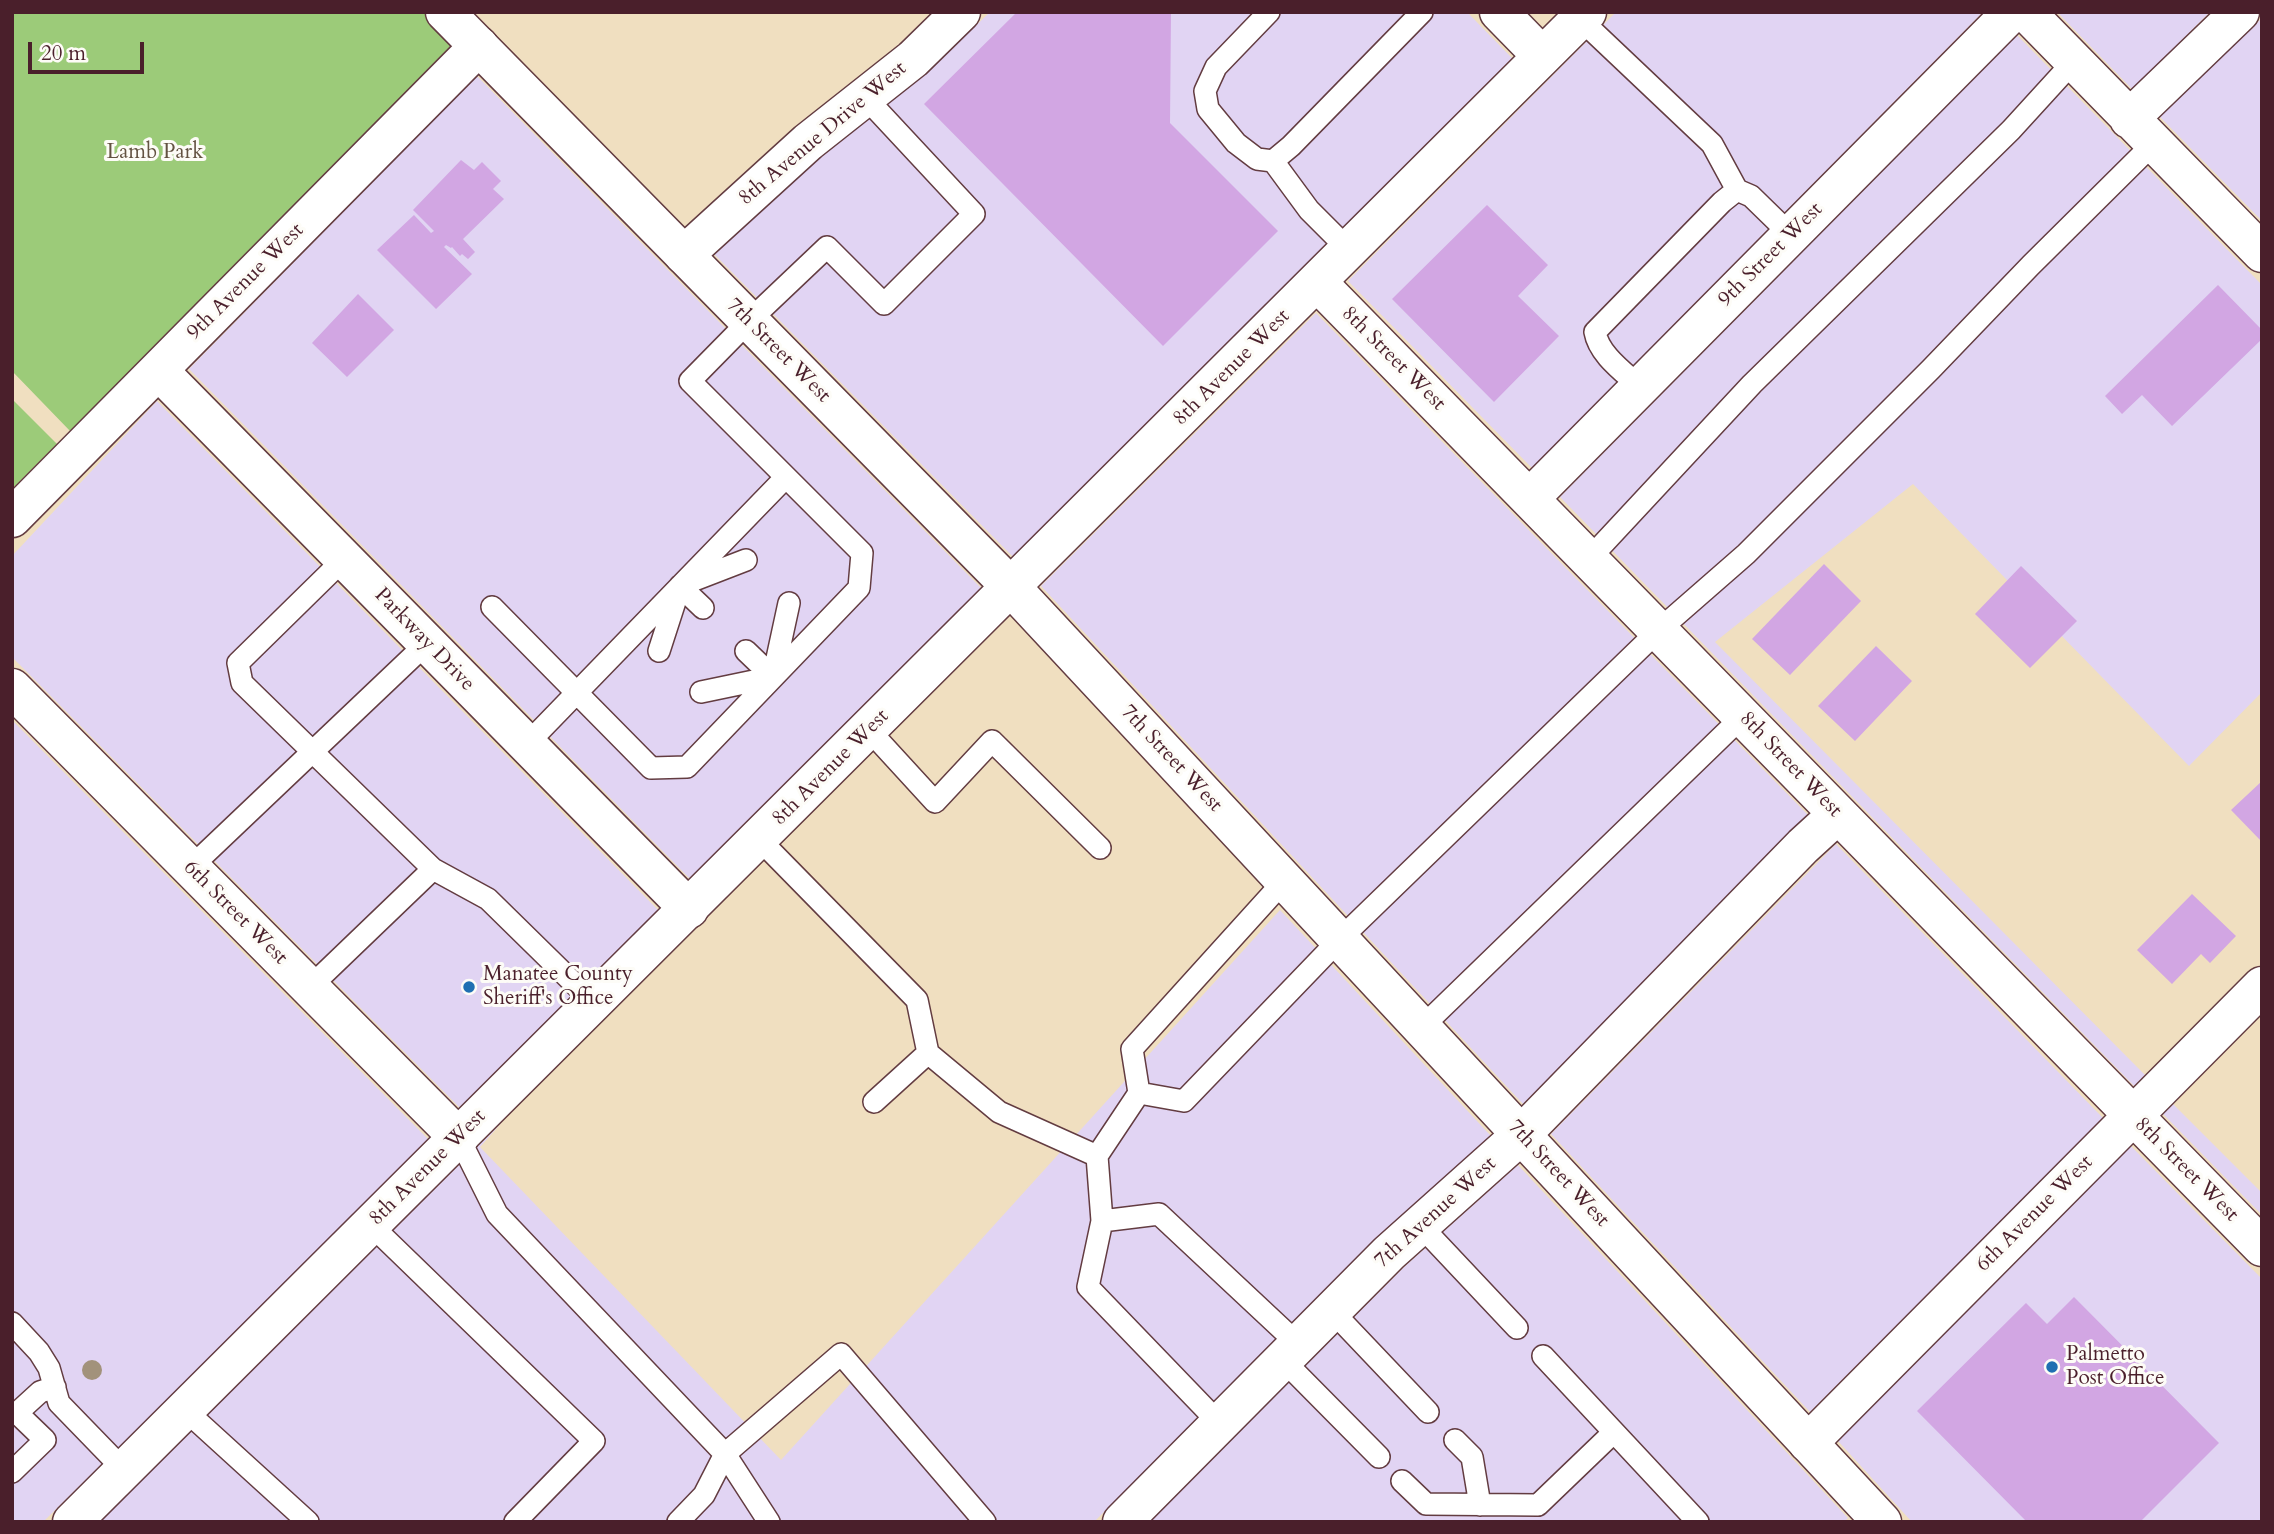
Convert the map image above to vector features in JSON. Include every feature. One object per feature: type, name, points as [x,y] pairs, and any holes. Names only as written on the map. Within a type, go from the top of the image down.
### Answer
[{"type":"street","name":"7th Street West","points":[[445,12],[1012,587],[1878,1520]]},
{"type":"street","name":"8th Avenue Drive West","points":[[684,255],[808,142],[913,59],[961,12]]},
{"type":"street","points":[[1499,12],[1542,56]]},
{"type":"street","name":"9th Street West","points":[[1530,498],[2012,12]]},
{"type":"street","points":[[2025,12],[2262,253]]},
{"type":"street","points":[[2142,131],[2240,12]]},
{"type":"street","name":"8th Avenue West","points":[[72,1522],[1584,16]]},
{"type":"street","name":"9th Avenue West","points":[[12,517],[479,46]]},
{"type":"street","name":"8th Street West","points":[[1318,283],[2262,1247]]},
{"type":"street","name":"Parkway Drive","points":[[159,371],[689,909]]},
{"type":"street","name":"6th Street West","points":[[12,688],[458,1138]]},
{"type":"street","name":"7th Avenue West","points":[[1122,1522],[1389,1253],[1521,1135],[1803,846],[1838,814]]},
{"type":"street","name":"6th Avenue West","points":[[1808,1443],[2262,986]]},
{"type":"lane","points":[[1269,12],[1216,67],[1205,91],[1208,109],[1236,143],[1257,159],[1273,161],[1309,210],[1350,251]]},
{"type":"lane","points":[[1273,161],[1291,146],[1422,12]]},
{"type":"lane","points":[[1584,16],[1712,144],[1737,190],[1751,196],[1791,235]]},
{"type":"lane","points":[[1589,559],[1752,384],[2001,140],[2074,61]]},
{"type":"lane","points":[[492,607],[651,768],[687,767],[859,587],[862,553],[690,381],[827,247],[884,304],[974,214],[865,97]]},
{"type":"lane","points":[[1139,1093],[1184,1101],[1339,940],[1659,630],[1746,554],[2142,131]]},
{"type":"lane","points":[[1640,387],[1602,350],[1595,332],[1722,202],[1737,190]]},
{"type":"lane","points":[[526,744],[786,477]]},
{"type":"lane","points":[[344,559],[238,663],[242,683],[433,869],[488,899],[594,1003]]},
{"type":"lane","points":[[680,586],[746,560]]},
{"type":"lane","points":[[680,586],[703,608]]},
{"type":"lane","points":[[659,651],[680,586]]},
{"type":"lane","points":[[773,677],[789,603]]},
{"type":"lane","points":[[190,868],[427,643]]},
{"type":"lane","points":[[746,651],[773,677]]},
{"type":"lane","points":[[701,692],[773,677]]},
{"type":"lane","points":[[1421,1028],[1743,716]]},
{"type":"lane","points":[[869,730],[935,802],[992,741],[1100,848]]},
{"type":"lane","points":[[759,839],[917,1000],[928,1053],[999,1112],[1097,1156]]},
{"type":"lane","points":[[309,988],[433,869]]},
{"type":"lane","points":[[1220,1423],[1088,1287],[1102,1221],[1097,1156],[1139,1093],[1132,1049],[1284,881]]},
{"type":"lane","points":[[874,1102],[928,1053]]},
{"type":"lane","points":[[458,1138],[497,1214],[725,1454],[769,1522]]},
{"type":"lane","points":[[1102,1221],[1159,1214],[1291,1352],[1379,1457]]},
{"type":"lane","points":[[371,1225],[594,1441],[515,1522]]},
{"type":"lane","points":[[1420,1225],[1517,1328]]},
{"type":"lane","points":[[1332,1311],[1428,1412]]},
{"type":"lane","points":[[12,1323],[39,1352],[49,1368],[59,1403],[124,1470]]},
{"type":"lane","points":[[678,1522],[704,1495],[725,1454],[841,1354],[985,1522]]},
{"type":"lane","points":[[1543,1356],[1698,1522]]},
{"type":"lane","points":[[12,1472],[45,1440],[14,1416],[40,1392],[55,1387]]},
{"type":"lane","points":[[185,1410],[308,1522]]},
{"type":"lane","points":[[1402,1481],[1426,1504],[1538,1505],[1614,1432]]},
{"type":"lane","points":[[1455,1440],[1472,1457],[1480,1505]]},
{"type":"shaded area","points":[[990,12],[1467,12],[1512,58],[1013,557],[714,254],[820,158],[927,73]]},
{"type":"shaded area","points":[[1616,12],[1983,12],[1532,468],[1348,281]]},
{"type":"shaded area","points":[[2057,12],[2210,12],[2132,89]]},
{"type":"shaded area","points":[[2262,18],[2262,221],[2160,117]]},
{"type":"shaded area","points":[[2017,35],[2262,285],[2262,692],[2189,766],[1913,484],[1715,642],[2145,1075],[2134,1086],[1560,497]]},
{"type":"shaded area","points":[[477,76],[982,589],[690,879],[189,369]]},
{"type":"shaded area","points":[[1316,313],[1808,815],[1523,1104],[1041,586]]},
{"type":"shaded area","points":[[157,401],[659,911],[460,1108],[12,657],[12,556]]},
{"type":"shaded area","points":[[12,720],[429,1140],[43,1522],[12,1522]]},
{"type":"shaded area","points":[[1836,844],[2103,1118],[1810,1412],[1551,1134]]},
{"type":"shaded area","points":[[1280,910],[1491,1136],[1375,1239],[1094,1522],[100,1522],[503,1121],[480,1147],[781,1460]]},
{"type":"shaded area","points":[[2173,1104],[2262,1193],[2262,1215],[2163,1114]]},
{"type":"shaded area","points":[[2131,1146],[2262,1279],[2262,1522],[1912,1522],[1838,1441]]},
{"type":"shaded area","points":[[1518,1165],[1848,1518],[1844,1522],[1150,1522],[1403,1268]]},
{"type":"green space","name":"Lamb Park","points":[[12,12],[425,12],[462,49],[71,432],[12,371]]},
{"type":"green space","points":[[12,399],[57,444],[12,489]]},
{"type":"building","points":[[1017,12],[1171,12],[1170,123],[1278,231],[1163,346],[924,104]]},
{"type":"building","points":[[461,160],[474,170],[482,162],[501,181],[493,189],[504,199],[463,239],[475,252],[468,259],[462,254],[460,256],[452,247],[444,247],[472,274],[436,309],[377,250],[414,215],[431,233],[434,231],[413,210]]},
{"type":"building","points":[[1487,205],[1548,265],[1518,296],[1559,336],[1494,402],[1392,299]]},
{"type":"building","points":[[2218,285],[2262,330],[2262,339],[2172,426],[2142,395],[2122,414],[2105,396]]},
{"type":"building","points":[[358,294],[394,330],[347,377],[312,343]]},
{"type":"building","points":[[1824,564],[1861,601],[1790,675],[1752,639]]},
{"type":"building","points":[[2021,566],[2077,621],[2030,668],[1975,614]]},
{"type":"building","points":[[1876,646],[1912,681],[1855,741],[1818,706]]},
{"type":"building","points":[[2262,781],[2262,842],[2231,810]]},
{"type":"building","points":[[2192,894],[2236,936],[2210,963],[2201,954],[2172,984],[2137,950]]},
{"type":"building","name":"Palmetto Post Office","points":[[2074,1297],[2219,1443],[2140,1522],[2027,1522],[1917,1411],[2026,1303],[2047,1324]]},
{"type":"place","name":"Manatee County Sheriff's Office","points":[[469,987]]},
{"type":"place","name":"Palmetto Post Office","points":[[2052,1367]]}]
